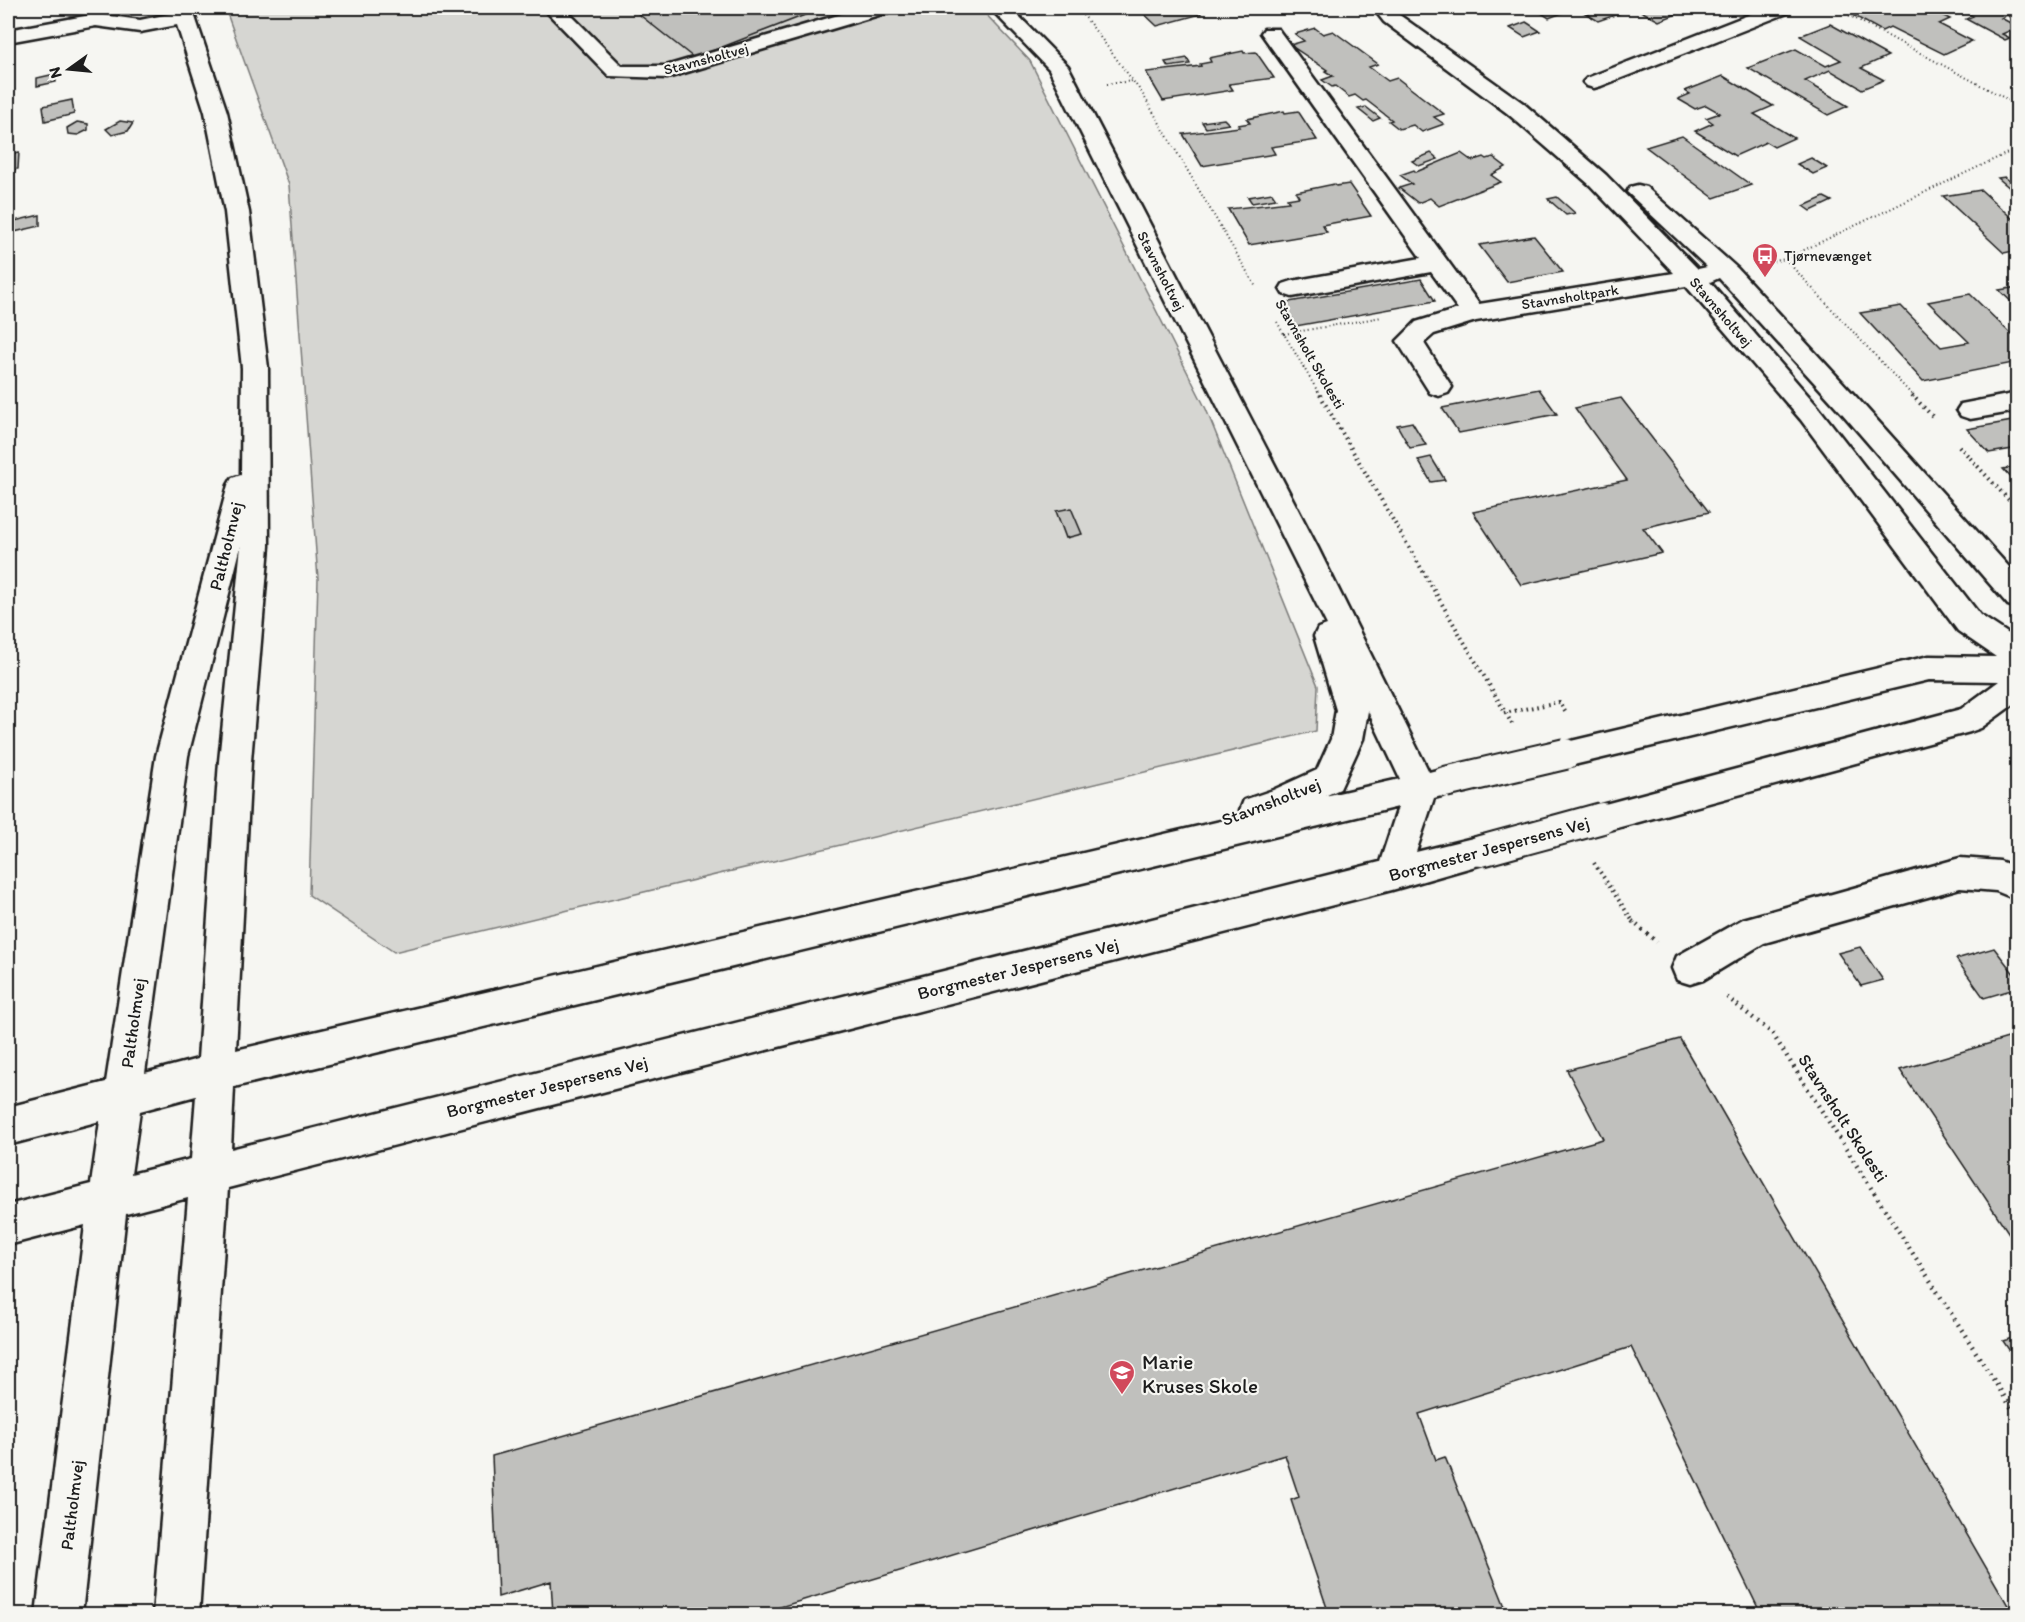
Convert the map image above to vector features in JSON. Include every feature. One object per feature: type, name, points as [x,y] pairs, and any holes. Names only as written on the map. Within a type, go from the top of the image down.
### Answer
[{"type":"street","name":"Stavnsholtvej","points":[[553,8],[616,72],[667,72],[882,8]]},
{"type":"street","name":"Stavnsholtvej","points":[[1000,8],[1058,66],[1304,548],[1433,785]]},
{"type":"street","name":"Stavnsholtvej","points":[[1383,8],[1391,18],[1515,108],[1598,180],[1691,276],[1810,414],[1969,623],[2018,656]]},
{"type":"street","name":"Stavnsholtvej","points":[[1396,8],[1488,68],[1540,108],[1586,145],[1728,273],[1850,406],[2018,597]]},
{"type":"street","points":[[1594,82],[1783,8]]},
{"type":"street","points":[[8,36],[96,20],[140,26],[184,12]]},
{"type":"street","name":"Paltholmvej","points":[[177,1614],[210,1173],[235,761],[255,546],[255,368],[237,212],[216,112],[184,12]]},
{"type":"street","points":[[1722,13],[1741,24]]},
{"type":"street","points":[[1271,33],[1473,313]]},
{"type":"street","points":[[1292,289],[1437,263]]},
{"type":"street","name":"Stavnsholtpark","points":[[1439,387],[1410,341],[1425,328],[1473,313],[1691,276],[1728,273]]},
{"type":"street","points":[[1970,410],[2018,402]]},
{"type":"street","name":"Paltholmvej","points":[[59,1614],[108,1200],[172,756],[254,439]]},
{"type":"street","name":"Stavnsholtvej","points":[[1085,868],[1283,801],[1329,779],[1347,740],[1352,711],[1304,548]]},
{"type":"street","points":[[8,1126],[216,1073],[1929,668],[2018,669]]},
{"type":"street","name":"Borgmester Jespersens Vej","points":[[8,1225],[1392,875],[1970,719],[2018,684]]},
{"type":"street","points":[[1392,875],[1433,785]]},
{"type":"street","points":[[1690,968],[1755,930],[1960,873],[2000,876],[2018,885]]},
{"type":"path","name":"Stavnsholt Skolesti","points":[[1073,8],[1085,17],[1143,93],[1261,294]]},
{"type":"path","points":[[1835,8],[2018,105]]},
{"type":"path","points":[[1939,423],[1785,259],[2018,148]]},
{"type":"path","name":"Stavnsholt Skolesti","points":[[1272,314],[1511,724]]},
{"type":"path","points":[[1284,334],[1386,316]]},
{"type":"path","points":[[1955,441],[2018,510]]},
{"type":"path","points":[[1503,713],[1558,702]]},
{"type":"path","name":"Stavnsholt Skolesti","points":[[1600,873],[1629,919],[1772,1034],[1862,1169],[2018,1418]]},
{"type":"shaded area","points":[[225,8],[980,8],[1030,61],[1206,409],[1318,686],[1316,731],[394,952],[309,895],[318,579],[289,185]]},
{"type":"building","points":[[631,8],[823,8],[694,58]]},
{"type":"building","points":[[1138,8],[1194,8],[1201,14],[1157,26]]},
{"type":"building","points":[[1575,8],[1549,18],[1535,9]]},
{"type":"building","points":[[1577,8],[1635,8],[1598,21]]},
{"type":"building","points":[[1674,8],[1682,12],[1659,21],[1637,9]]},
{"type":"building","points":[[1860,8],[1878,15],[1896,8],[1927,8],[1950,19],[1939,24],[1972,41],[1944,54],[1890,27],[1882,31],[1847,12]]},
{"type":"building","points":[[1955,8],[2018,8],[2018,16],[2012,19],[2007,15],[2001,18],[2018,27],[2002,34],[2010,38],[2005,40],[1966,19],[1973,16]]},
{"type":"building","points":[[1526,22],[1540,31],[1524,37],[1510,28]]},
{"type":"building","points":[[1830,24],[1888,56],[1861,68],[1884,80],[1862,89],[1830,70],[1805,81],[1848,106],[1828,115],[1748,68],[1796,49],[1826,66],[1841,60],[1800,36]]},
{"type":"building","points":[[1315,28],[1323,34],[1333,31],[1378,64],[1369,67],[1388,81],[1397,78],[1444,114],[1434,117],[1444,124],[1422,132],[1413,125],[1399,129],[1389,121],[1392,120],[1366,100],[1363,101],[1355,95],[1349,97],[1335,86],[1332,87],[1322,80],[1333,76],[1290,45],[1304,41],[1295,34]]},
{"type":"building","points":[[1243,51],[1244,53],[1256,52],[1274,78],[1229,84],[1233,90],[1163,101],[1146,72],[1201,66],[1200,64],[1211,62],[1209,58]]},
{"type":"building","points":[[1187,58],[1190,64],[1168,67],[1165,62]]},
{"type":"building","points":[[55,74],[56,82],[37,86],[37,78]]},
{"type":"building","points":[[1723,76],[1773,106],[1754,114],[1794,138],[1774,147],[1766,142],[1735,156],[1695,131],[1713,123],[1706,118],[1720,113],[1706,105],[1695,109],[1678,99],[1690,94],[1685,91]]},
{"type":"building","points":[[12,77],[11,105],[8,106],[8,78]]},
{"type":"building","points":[[72,100],[74,114],[45,121],[43,106]]},
{"type":"building","points":[[1366,107],[1380,118],[1373,121],[1358,109]]},
{"type":"building","points":[[1284,111],[1285,113],[1298,111],[1317,140],[1271,147],[1275,154],[1202,166],[1183,134],[1240,127],[1238,125],[1250,123],[1247,119]]},
{"type":"building","points":[[8,113],[11,113],[10,142],[8,142]]},
{"type":"building","points":[[1224,119],[1229,124],[1206,128],[1202,122]]},
{"type":"building","points":[[120,121],[133,123],[128,131],[112,135],[106,129]]},
{"type":"building","points":[[77,122],[88,124],[88,130],[78,135],[68,134],[67,128]]},
{"type":"building","points":[[1682,136],[1751,185],[1714,198],[1646,147]]},
{"type":"building","points":[[19,152],[18,169],[8,171],[8,155]]},
{"type":"building","points":[[1431,153],[1438,159],[1419,166],[1412,161]]},
{"type":"building","points":[[1461,153],[1472,161],[1493,157],[1506,167],[1491,175],[1501,182],[1439,206],[1430,198],[1418,203],[1399,188],[1412,184],[1400,175],[1414,170],[1416,172]]},
{"type":"building","points":[[1811,158],[1827,168],[1813,174],[1797,164]]},
{"type":"building","points":[[2005,177],[2014,185],[2018,184],[2018,195],[1998,178]]},
{"type":"building","points":[[1334,184],[1336,186],[1349,184],[1371,216],[1322,225],[1327,232],[1249,245],[1228,209],[1289,202],[1287,199],[1299,197],[1296,192]]},
{"type":"building","points":[[1981,190],[2015,221],[2018,221],[2018,250],[2004,253],[1943,196]]},
{"type":"building","points":[[1272,193],[1276,199],[1252,203],[1248,197]]},
{"type":"building","points":[[1557,197],[1575,213],[1566,215],[1548,199]]},
{"type":"building","points":[[1824,197],[1832,201],[1811,211],[1804,206]]},
{"type":"building","points":[[40,215],[40,226],[10,233],[10,222]]},
{"type":"building","points":[[1534,236],[1563,272],[1507,282],[1479,245]]},
{"type":"building","points":[[1421,279],[1435,301],[1296,326],[1283,303]]},
{"type":"building","points":[[2018,287],[2018,308],[1999,290]]},
{"type":"building","points":[[1970,294],[2012,335],[2018,334],[2018,362],[1923,381],[1860,313],[1901,306],[1941,347],[1969,342],[1928,302]]},
{"type":"building","points":[[1539,389],[1557,414],[1459,433],[1442,408]]},
{"type":"building","points":[[1621,398],[1709,512],[1643,528],[1662,553],[1521,585],[1473,512],[1627,480],[1575,408]]},
{"type":"building","points":[[2018,420],[2018,448],[1989,453],[1967,429]]},
{"type":"building","points":[[1412,422],[1426,445],[1410,448],[1397,425]]},
{"type":"building","points":[[1431,457],[1445,480],[1431,482],[1418,460]]},
{"type":"building","points":[[2018,466],[2018,485],[2003,469]]},
{"type":"building","points":[[1071,508],[1082,534],[1066,538],[1056,511]]},
{"type":"building","points":[[1860,947],[1883,980],[1861,986],[1838,953]]},
{"type":"building","points":[[1994,948],[2018,979],[2018,988],[1984,998],[1956,959]]},
{"type":"building","points":[[2018,1035],[2018,1247],[1900,1070]]},
{"type":"building","points":[[1680,1039],[2013,1614],[1761,1614],[1631,1347],[1419,1414],[1436,1460],[1445,1457],[1508,1614],[1329,1614],[1291,1500],[1299,1497],[1285,1455],[757,1614],[553,1614],[551,1581],[498,1597],[492,1456],[1603,1139],[1567,1070]]},
{"type":"building","points":[[2018,1336],[2018,1363],[2003,1341]]},
{"type":"place","name":"Tjørnevænget","points":[[1765,279]]},
{"type":"place","name":"Marie Kruses Skole","points":[[1122,1396]]}]
